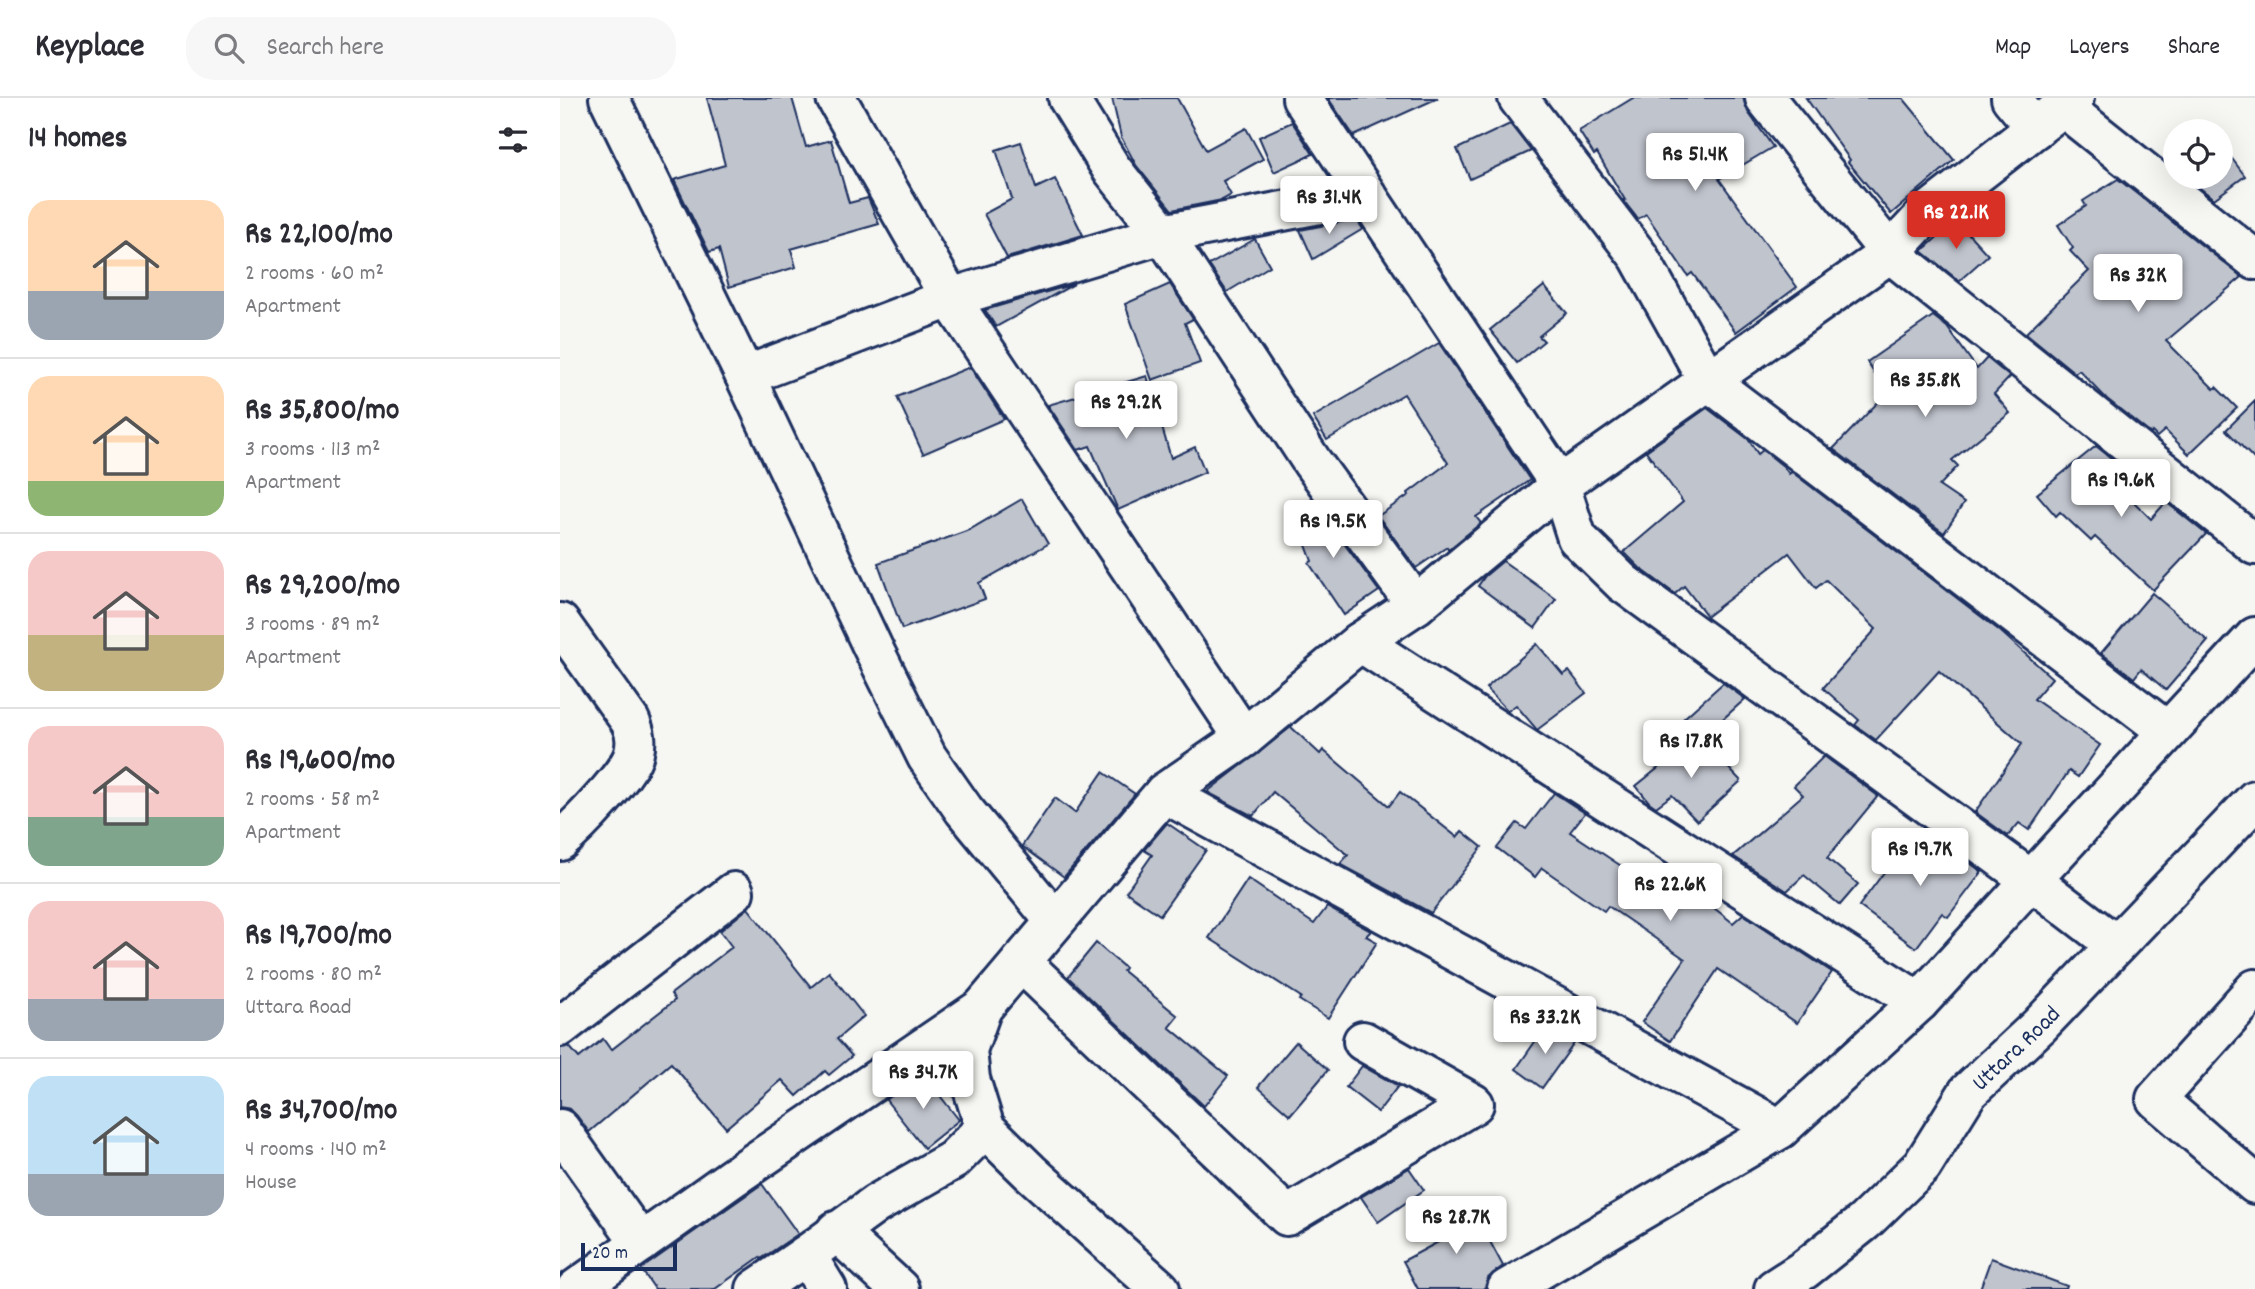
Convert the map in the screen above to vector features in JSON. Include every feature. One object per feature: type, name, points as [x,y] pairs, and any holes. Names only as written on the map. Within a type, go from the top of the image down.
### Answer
[{"type":"street","points":[[609,98],[928,757],[964,810],[1055,920]]},
{"type":"street","points":[[836,98],[950,298],[1244,738]]},
{"type":"street","points":[[1068,98],[1111,168],[1163,234],[1312,462],[1416,605]]},
{"type":"street","points":[[1301,98],[1560,485],[1577,538],[1623,583],[2116,945]]},
{"type":"street","points":[[1518,98],[1639,257],[1708,381],[2167,730]]},
{"type":"street","points":[[1765,98],[1890,253],[2255,545]]},
{"type":"street","points":[[2011,98],[2058,111],[2255,260]]},
{"type":"street","points":[[576,1289],[732,1178],[982,1008],[1164,793],[1244,738],[1360,642],[1416,605],[1560,485],[1890,253],[1927,213],[2058,111]]},
{"type":"street","points":[[745,376],[950,298],[1163,234],[1366,195]]},
{"type":"street","points":[[560,623],[630,721],[636,737],[634,756],[621,776],[560,841]]},
{"type":"street","points":[[1507,1289],[1780,1129],[1919,1003],[2255,636]]},
{"type":"street","points":[[1360,642],[1919,1003]]},
{"type":"street","points":[[1164,793],[1780,1129]]},
{"type":"street","name":"Uttara Road","points":[[1774,1289],[1805,1269],[1864,1222],[1922,1166],[1968,1092],[2039,1026],[2255,800]]},
{"type":"street","points":[[560,1027],[734,892]]},
{"type":"street","points":[[1021,962],[1287,1216],[1474,1104],[1363,1041]]},
{"type":"street","points":[[2255,989],[2155,1099],[2255,1184]]},
{"type":"street","points":[[982,1008],[967,1050],[970,1079],[985,1128],[1160,1289]]},
{"type":"street","points":[[756,1289],[876,1204],[953,1160],[985,1128]]},
{"type":"street","points":[[560,1129],[641,1243]]},
{"type":"street","points":[[836,1231],[899,1289]]},
{"type":"street","points":[[806,1255],[827,1289]]},
{"type":"building","points":[[707,98],[792,98],[806,147],[831,140],[849,203],[868,198],[879,224],[791,249],[796,267],[729,287],[719,249],[709,252],[674,180],[725,165]]},
{"type":"building","points":[[1112,98],[1177,98],[1206,150],[1246,128],[1263,159],[1223,181],[1231,195],[1222,200],[1172,210],[1136,165],[1121,137]]},
{"type":"building","points":[[1328,98],[1438,98],[1354,136]]},
{"type":"building","points":[[1633,98],[1743,98],[1748,112],[1773,147],[1719,179],[1797,287],[1736,332],[1692,273],[1688,276],[1646,214],[1638,219],[1623,200],[1597,153],[1594,155],[1579,131]]},
{"type":"building","points":[[1806,98],[1903,98],[1954,160],[1891,214],[1848,162],[1850,160]]},
{"type":"building","points":[[1292,122],[1313,154],[1274,172],[1259,137]]},
{"type":"building","points":[[1510,124],[1531,151],[1470,179],[1457,149]]},
{"type":"building","points":[[1021,142],[1036,188],[1055,179],[1083,235],[1007,258],[984,214],[1012,199],[996,150]]},
{"type":"building","points":[[2233,160],[2245,176],[2233,185]]},
{"type":"building","points":[[2118,179],[2242,277],[2166,341],[2237,408],[2189,454],[2165,430],[2157,437],[2152,432],[2151,434],[2107,399],[2079,370],[2075,373],[2026,333],[2089,271],[2070,251],[2073,248],[2058,225],[2086,206],[2083,201]]},
{"type":"building","points":[[2201,189],[2227,189],[2214,199]]},
{"type":"building","points":[[1356,219],[1363,229],[1313,259],[1300,230]]},
{"type":"building","points":[[1956,220],[1988,255],[1959,281],[1922,251]]},
{"type":"building","points":[[1255,239],[1270,266],[1227,292],[1209,265]]},
{"type":"building","points":[[1074,284],[996,327],[985,310]]},
{"type":"building","points":[[1170,284],[1193,319],[1185,323],[1200,363],[1152,380],[1125,304]]},
{"type":"building","points":[[1544,286],[1567,313],[1539,336],[1544,341],[1517,363],[1490,330]]},
{"type":"building","points":[[1933,316],[1947,327],[1977,369],[1987,358],[2010,377],[1994,394],[2010,413],[1952,460],[1958,466],[1939,486],[1964,503],[1944,533],[1833,449],[1887,393],[1867,362]]},
{"type":"building","points":[[1439,343],[1530,480],[1476,517],[1481,523],[1448,550],[1447,547],[1416,568],[1378,516],[1448,463],[1404,394],[1327,440],[1313,417]]},
{"type":"building","points":[[970,367],[1004,419],[923,454],[897,397]]},
{"type":"building","points":[[1147,376],[1171,458],[1195,447],[1205,472],[1118,510],[1090,446],[1078,450],[1048,405]]},
{"type":"building","points":[[2255,401],[2255,460],[2226,430]]},
{"type":"building","points":[[1707,408],[1748,439],[1758,454],[1763,450],[1789,474],[1792,472],[2000,631],[2052,678],[2034,699],[2100,745],[2078,777],[2069,771],[2029,830],[2019,823],[2008,836],[1975,812],[2022,744],[1939,671],[1876,740],[1855,725],[1859,720],[1823,688],[1876,629],[1826,580],[1816,588],[1789,553],[1707,616],[1684,586],[1675,594],[1640,568],[1624,552],[1683,502],[1646,451]]},
{"type":"building","points":[[2096,446],[2116,462],[2104,472],[2151,519],[2166,502],[2206,534],[2153,590],[2095,537],[2091,541],[2060,512],[2056,516],[2037,494]]},
{"type":"building","points":[[1022,499],[1048,544],[979,583],[985,599],[902,629],[878,563],[969,530]]},
{"type":"building","points":[[1312,500],[1379,591],[1344,615],[1309,563],[1312,561],[1292,508]]},
{"type":"building","points":[[1503,561],[1556,599],[1535,628],[1478,586],[1485,576]]},
{"type":"building","points":[[2152,593],[2208,641],[2166,690],[2141,669],[2134,678],[2101,653]]},
{"type":"building","points":[[1537,644],[1563,675],[1569,671],[1586,693],[1537,730],[1516,705],[1508,711],[1486,688]]},
{"type":"building","points":[[1723,683],[1745,699],[1702,738],[1684,718]]},
{"type":"building","points":[[1291,727],[1320,754],[1323,750],[1389,806],[1400,792],[1457,837],[1462,831],[1482,847],[1431,913],[1340,864],[1348,855],[1273,792],[1253,816],[1207,792]]},
{"type":"building","points":[[1698,736],[1741,781],[1697,821],[1672,795],[1656,807],[1636,786]]},
{"type":"building","points":[[1824,756],[1878,796],[1827,858],[1858,884],[1840,905],[1804,875],[1787,891],[1733,856],[1803,795],[1794,786]]},
{"type":"building","points":[[1103,772],[1135,794],[1064,877],[1022,846],[1055,798],[1075,813]]},
{"type":"building","points":[[1554,793],[1585,813],[1570,832],[1659,891],[1671,874],[1733,923],[1743,914],[1832,972],[1797,1023],[1718,969],[1670,1041],[1642,1022],[1685,959],[1608,906],[1604,911],[1542,868],[1535,877],[1497,848],[1517,823],[1526,829]]},
{"type":"building","points":[[1167,823],[1206,850],[1160,915],[1126,892],[1152,855],[1144,850]]},
{"type":"building","points":[[1923,828],[1982,872],[1948,917],[1942,913],[1916,948],[1859,906],[1905,844],[1909,847]]},
{"type":"building","points":[[1248,879],[1314,924],[1327,907],[1371,931],[1366,936],[1377,942],[1328,1018],[1299,1000],[1301,997],[1209,938]]},
{"type":"building","points":[[748,908],[811,987],[829,972],[864,1016],[837,1039],[852,1056],[829,1075],[825,1071],[797,1096],[782,1080],[726,1128],[671,1063],[589,1132],[570,1109],[560,1107],[560,1048],[569,1046],[579,1058],[603,1039],[611,1050],[675,1000],[671,994],[732,947],[720,931]]},
{"type":"building","points":[[1096,943],[1125,968],[1123,971],[1178,1016],[1169,1027],[1228,1076],[1204,1106],[1068,977]]},
{"type":"building","points":[[1546,1026],[1575,1042],[1542,1088],[1516,1069]]},
{"type":"building","points":[[1296,1042],[1328,1070],[1290,1115],[1258,1087]]},
{"type":"building","points":[[1362,1066],[1398,1086],[1378,1112],[1346,1087]]},
{"type":"building","points":[[923,1074],[959,1120],[924,1148],[886,1100]]},
{"type":"building","points":[[1409,1168],[1424,1190],[1378,1222],[1361,1197]]},
{"type":"building","points":[[762,1184],[798,1234],[715,1289],[655,1289],[641,1269]]},
{"type":"building","points":[[1471,1206],[1503,1266],[1488,1278],[1483,1289],[1418,1289],[1403,1261],[1442,1240],[1434,1226]]},
{"type":"building","points":[[1991,1258],[2067,1286],[2066,1289],[1980,1289]]}]
